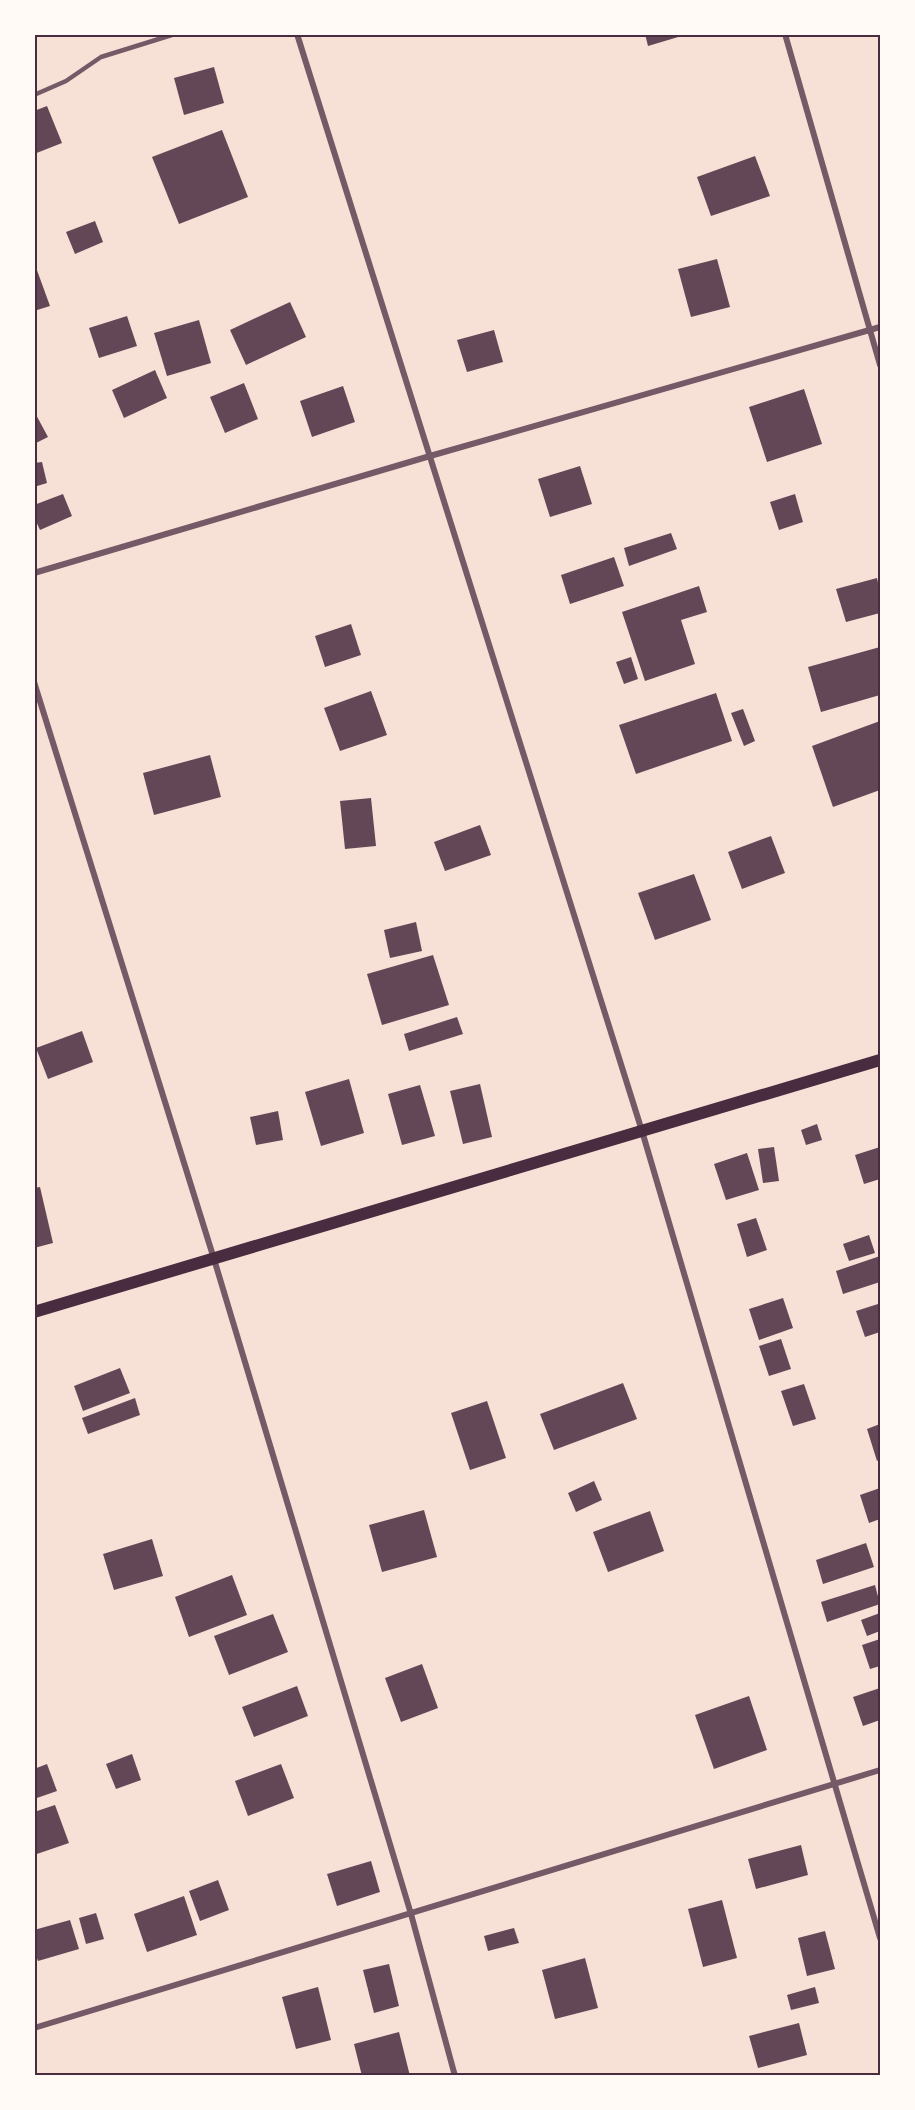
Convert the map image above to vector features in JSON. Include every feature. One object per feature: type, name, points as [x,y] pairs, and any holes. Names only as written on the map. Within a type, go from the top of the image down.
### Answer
[{"type":"main road","points":[[34,1312],[880,1060]]},
{"type":"street","points":[[297,34],[642,1131],[880,1938]]},
{"type":"street","points":[[785,34],[880,364]]},
{"type":"street","points":[[34,573],[880,327]]},
{"type":"street","points":[[34,682],[214,1259],[411,1914],[455,2076]]},
{"type":"street","points":[[34,2028],[880,1770]]},
{"type":"lane","points":[[34,95],[66,81],[101,57],[175,34]]},
{"type":"building","points":[[645,34],[685,34],[685,35],[648,46]]},
{"type":"building","points":[[214,67],[224,103],[184,115],[174,78]]},
{"type":"building","points":[[47,106],[62,143],[34,154],[34,111]]},
{"type":"building","points":[[222,130],[248,197],[179,224],[152,157]]},
{"type":"building","points":[[755,156],[770,196],[711,216],[697,177]]},
{"type":"building","points":[[95,221],[103,242],[75,254],[66,232]]},
{"type":"building","points":[[717,259],[730,307],[691,317],[678,269]]},
{"type":"building","points":[[34,262],[50,306],[34,311]]},
{"type":"building","points":[[290,302],[306,337],[246,365],[230,330]]},
{"type":"building","points":[[127,316],[137,346],[99,358],[89,328]]},
{"type":"building","points":[[199,320],[211,363],[167,376],[154,333]]},
{"type":"building","points":[[494,330],[503,362],[467,372],[457,340]]},
{"type":"building","points":[[155,370],[167,398],[124,418],[112,390]]},
{"type":"building","points":[[244,383],[258,419],[225,433],[210,397]]},
{"type":"building","points":[[343,386],[355,422],[312,437],[300,401]]},
{"type":"building","points":[[804,389],[822,444],[767,462],[749,407]]},
{"type":"building","points":[[34,411],[48,437],[34,444]]},
{"type":"building","points":[[42,462],[47,483],[34,487],[34,463]]},
{"type":"building","points":[[580,466],[592,504],[550,517],[538,479]]},
{"type":"building","points":[[63,494],[72,516],[40,530],[34,517],[34,505]]},
{"type":"building","points":[[795,494],[803,522],[779,530],[770,502]]},
{"type":"building","points":[[671,533],[677,549],[629,566],[624,548]]},
{"type":"building","points":[[614,557],[624,586],[570,604],[561,575]]},
{"type":"building","points":[[877,578],[880,613],[846,622],[836,589]]},
{"type":"building","points":[[699,586],[707,612],[681,620],[695,664],[645,681],[622,612]]},
{"type":"building","points":[[351,624],[361,655],[325,667],[315,636]]},
{"type":"building","points":[[880,647],[880,695],[821,712],[808,667]]},
{"type":"building","points":[[631,657],[638,679],[624,684],[616,662]]},
{"type":"building","points":[[371,691],[387,735],[340,751],[324,708]]},
{"type":"building","points":[[716,693],[732,741],[636,774],[619,725]]},
{"type":"building","points":[[743,709],[755,741],[744,746],[731,713]]},
{"type":"building","points":[[880,721],[880,790],[833,807],[812,746]]},
{"type":"building","points":[[210,755],[221,797],[154,815],[143,773]]},
{"type":"building","points":[[371,798],[376,846],[345,849],[340,801]]},
{"type":"building","points":[[480,825],[491,855],[445,871],[434,842]]},
{"type":"building","points":[[771,836],[785,873],[742,889],[728,852]]},
{"type":"building","points":[[694,874],[711,920],[655,940],[638,893]]},
{"type":"building","points":[[416,922],[422,951],[390,958],[384,930]]},
{"type":"building","points":[[433,955],[449,1005],[382,1025],[367,974]]},
{"type":"building","points":[[457,1017],[463,1034],[409,1051],[404,1034]]},
{"type":"building","points":[[82,1031],[93,1062],[48,1079],[36,1048]]},
{"type":"building","points":[[349,1079],[364,1133],[321,1146],[305,1092]]},
{"type":"building","points":[[480,1084],[492,1137],[463,1144],[450,1091]]},
{"type":"building","points":[[420,1085],[435,1136],[402,1145],[388,1094]]},
{"type":"building","points":[[278,1111],[283,1140],[256,1145],[250,1117]]},
{"type":"building","points":[[817,1124],[822,1140],[806,1145],[801,1130]]},
{"type":"building","points":[[774,1147],[779,1181],[763,1183],[758,1149]]},
{"type":"building","points":[[880,1147],[880,1179],[864,1184],[855,1155]]},
{"type":"building","points":[[747,1153],[759,1190],[726,1200],[714,1164]]},
{"type":"building","points":[[40,1187],[53,1243],[34,1248],[34,1188]]},
{"type":"building","points":[[756,1218],[767,1250],[747,1257],[737,1224]]},
{"type":"building","points":[[869,1235],[875,1253],[849,1261],[843,1244]]},
{"type":"building","points":[[880,1256],[880,1282],[843,1294],[836,1271]]},
{"type":"building","points":[[783,1298],[793,1328],[759,1340],[749,1309]]},
{"type":"building","points":[[878,1304],[880,1332],[865,1337],[856,1311]]},
{"type":"building","points":[[781,1339],[791,1369],[769,1376],[759,1346]]},
{"type":"building","points":[[120,1368],[130,1393],[83,1411],[74,1386]]},
{"type":"building","points":[[623,1383],[637,1419],[554,1450],[540,1414]]},
{"type":"building","points":[[804,1384],[816,1419],[793,1426],[781,1391]]},
{"type":"building","points":[[135,1398],[140,1415],[88,1434],[82,1418]]},
{"type":"building","points":[[487,1401],[506,1458],[470,1470],[451,1413]]},
{"type":"building","points":[[880,1424],[880,1459],[877,1461],[867,1429]]},
{"type":"building","points":[[594,1481],[602,1500],[576,1512],[568,1493]]},
{"type":"building","points":[[880,1488],[880,1519],[869,1523],[860,1495]]},
{"type":"building","points":[[424,1510],[437,1557],[382,1572],[369,1525]]},
{"type":"building","points":[[650,1511],[664,1551],[608,1572],[593,1532]]},
{"type":"building","points":[[152,1539],[163,1576],[114,1590],[103,1554]]},
{"type":"building","points":[[866,1543],[874,1567],[823,1584],[816,1560]]},
{"type":"building","points":[[232,1575],[247,1615],[189,1637],[175,1597]]},
{"type":"building","points":[[875,1585],[880,1604],[827,1622],[821,1602]]},
{"type":"building","points":[[880,1613],[880,1631],[867,1636],[861,1620]]},
{"type":"building","points":[[273,1614],[288,1652],[229,1675],[214,1636]]},
{"type":"building","points":[[880,1639],[880,1666],[870,1669],[862,1645]]},
{"type":"building","points":[[422,1664],[438,1708],[401,1722],[385,1678]]},
{"type":"building","points":[[297,1686],[308,1716],[254,1737],[242,1707]]},
{"type":"building","points":[[880,1688],[880,1720],[863,1726],[853,1697]]},
{"type":"building","points":[[749,1696],[767,1750],[714,1769],[695,1715]]},
{"type":"building","points":[[132,1754],[141,1780],[116,1789],[106,1764]]},
{"type":"building","points":[[47,1764],[57,1791],[34,1799],[34,1769]]},
{"type":"building","points":[[281,1764],[294,1798],[248,1816],[235,1781]]},
{"type":"building","points":[[55,1805],[69,1843],[34,1855],[34,1812]]},
{"type":"building","points":[[801,1845],[808,1875],[756,1889],[748,1859]]},
{"type":"building","points":[[371,1861],[380,1892],[337,1906],[327,1874]]},
{"type":"building","points":[[218,1880],[229,1910],[200,1921],[189,1891]]},
{"type":"building","points":[[184,1896],[197,1935],[147,1952],[134,1914]]},
{"type":"building","points":[[722,1900],[737,1958],[703,1967],[688,1909]]},
{"type":"building","points":[[96,1913],[104,1939],[86,1944],[79,1918]]},
{"type":"building","points":[[70,1920],[79,1949],[38,1961],[34,1950],[34,1930]]},
{"type":"building","points":[[514,1928],[519,1943],[488,1951],[484,1936]]},
{"type":"building","points":[[825,1931],[835,1969],[807,1976],[798,1938]]},
{"type":"building","points":[[585,1958],[598,2008],[555,2019],[542,1970]]},
{"type":"building","points":[[389,1964],[399,2006],[374,2013],[363,1970]]},
{"type":"building","points":[[318,1987],[331,2040],[296,2049],[282,1997]]},
{"type":"building","points":[[815,1987],[819,2003],[791,2010],[787,1995]]},
{"type":"building","points":[[799,2023],[807,2055],[758,2068],[749,2036]]},
{"type":"building","points":[[399,2032],[410,2076],[362,2076],[354,2044]]}]
